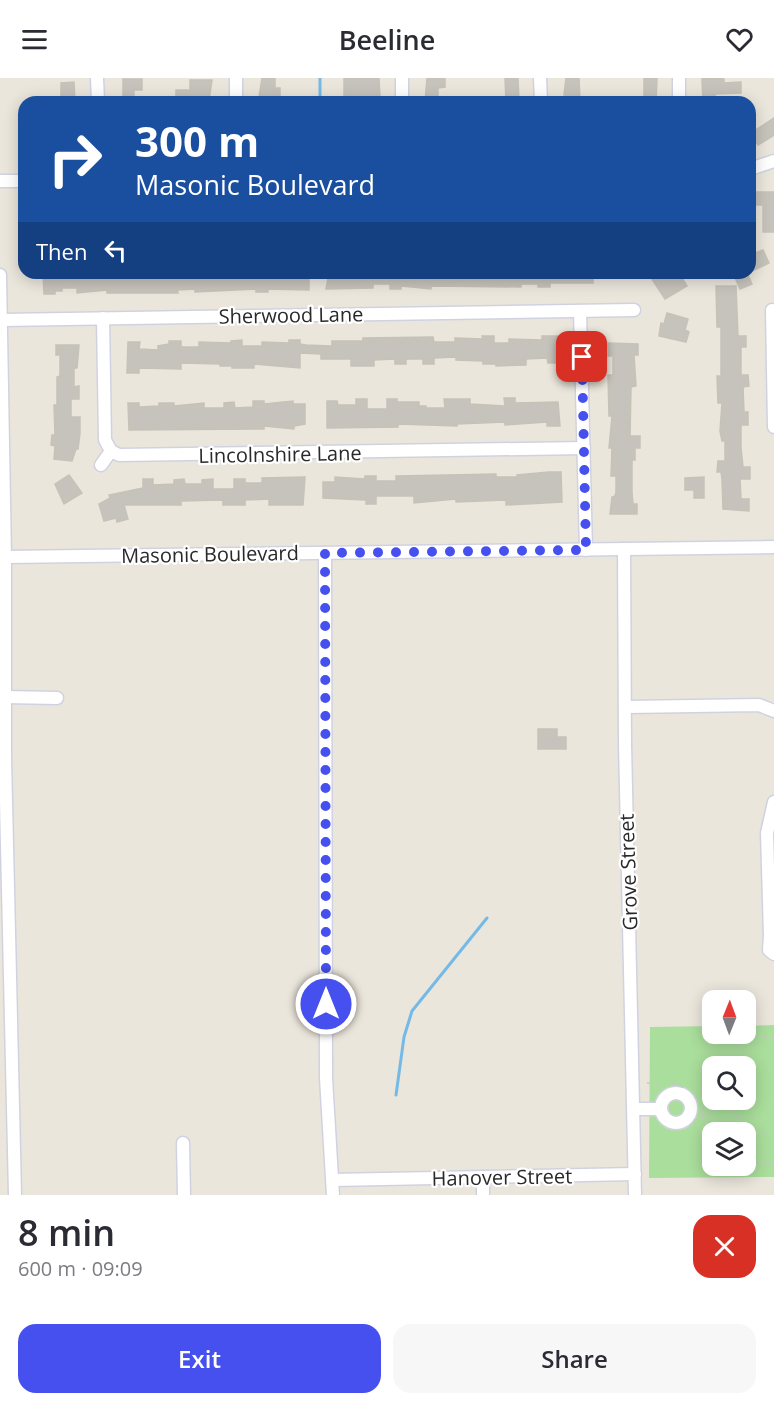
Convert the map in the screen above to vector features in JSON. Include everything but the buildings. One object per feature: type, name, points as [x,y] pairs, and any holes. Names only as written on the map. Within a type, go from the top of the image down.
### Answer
[{"type":"street","points":[[97,78],[98,96]]},
{"type":"street","points":[[236,78],[236,96]]},
{"type":"street","points":[[402,78],[402,96]]},
{"type":"street","points":[[540,78],[541,96]]},
{"type":"street","points":[[679,78],[679,96]]},
{"type":"street","points":[[756,167],[774,161]]},
{"type":"street","points":[[0,181],[18,181]]},
{"type":"street","points":[[0,275],[5,557],[5,697],[2,758],[15,1195]]},
{"type":"street","name":"Sherwood Lane","points":[[2,320],[634,310]]},
{"type":"street","points":[[772,310],[774,427]]},
{"type":"street","points":[[580,311],[586,550]]},
{"type":"street","points":[[101,465],[111,451],[105,440],[103,318]]},
{"type":"street","name":"Lincolnshire Lane","points":[[111,451],[129,457],[584,448]]},
{"type":"street","name":"Masonic Boulevard","points":[[5,557],[774,547]]},
{"type":"street","name":"Grove Street","points":[[624,549],[627,707],[625,744],[635,1195]]},
{"type":"street","points":[[325,553],[326,1068],[333,1195]]},
{"type":"street","points":[[5,697],[57,699]]},
{"type":"street","points":[[627,707],[759,705],[774,711]]},
{"type":"street","points":[[771,952],[767,833],[774,802]]},
{"type":"street","points":[[634,1109],[661,1109]]},
{"type":"street","points":[[183,1143],[184,1195]]},
{"type":"street","name":"Hanover Street","points":[[333,1180],[634,1174]]},
{"type":"street","points":[[483,1177],[483,1195]]},
{"type":"path","points":[[736,1046],[744,1037],[752,1035],[774,1038]]},
{"type":"path","points":[[647,1083],[659,1084]]},
{"type":"path","points":[[672,1083],[685,1088]]},
{"type":"path","points":[[692,1119],[697,1121],[715,1109],[728,1106],[734,1110],[743,1132],[753,1135],[770,1133]]},
{"type":"path","points":[[703,1110],[702,1116],[706,1122]]},
{"type":"path","points":[[756,1162],[774,1162]]},
{"type":"green space","points":[[774,1025],[774,1177],[649,1178],[650,1027],[702,1026],[702,1044],[756,1044],[756,1026]]},
{"type":"waterway","points":[[320,78],[320,96]]},
{"type":"waterway","points":[[396,1095],[404,1037],[412,1011],[487,918]]},
{"type":"route","points":[[326,1004],[325,553],[586,550],[582,357]]}]
